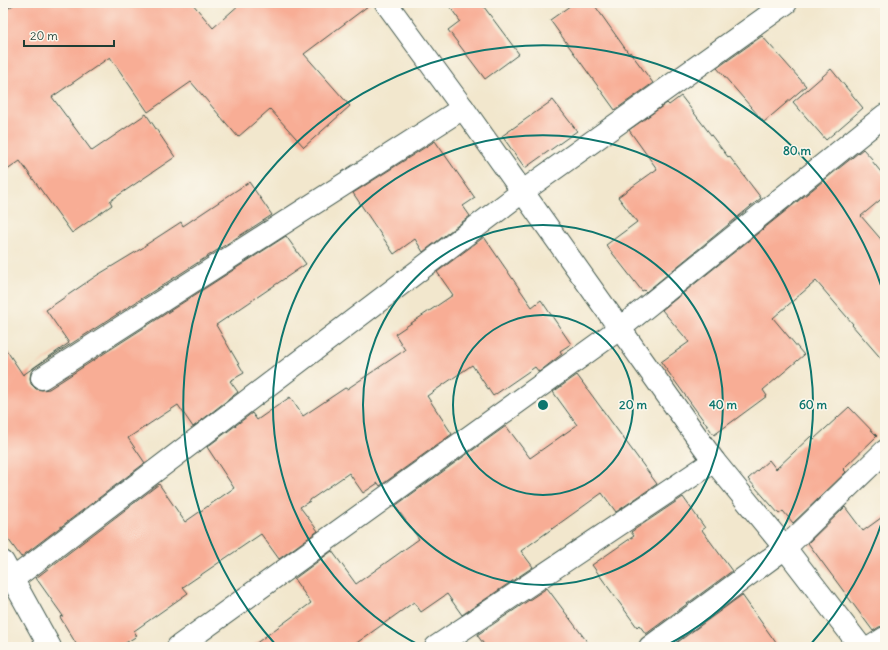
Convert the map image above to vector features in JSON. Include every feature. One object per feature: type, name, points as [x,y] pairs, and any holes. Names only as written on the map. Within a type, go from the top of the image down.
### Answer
[{"type":"street","points":[[386,3],[463,108],[714,461],[785,548],[861,647]]},
{"type":"street","points":[[50,647],[8,570],[522,192],[786,3]]},
{"type":"street","points":[[42,378],[463,108]]},
{"type":"street","points":[[178,647],[619,329],[885,115]]},
{"type":"street","points":[[650,647],[785,548],[885,451]]},
{"type":"street","points":[[436,647],[714,461]]},
{"type":"street","points":[[871,647],[885,638]]},
{"type":"building","points":[[16,3],[192,3],[213,28],[241,3],[372,3],[304,54],[350,106],[304,147],[270,109],[238,137],[191,82],[148,112],[110,57],[52,97],[92,151],[146,114],[175,157],[110,201],[112,205],[72,233],[20,161],[3,173],[3,12]]},
{"type":"building","points":[[447,3],[481,3],[519,54],[485,79],[448,30],[460,21]]},
{"type":"building","points":[[574,3],[593,3],[629,54],[630,52],[653,83],[615,110],[550,20]]},
{"type":"building","points":[[762,36],[806,86],[764,122],[717,68]]},
{"type":"building","points":[[831,69],[863,108],[826,140],[793,102]]},
{"type":"building","points":[[681,96],[761,198],[646,292],[644,290],[642,291],[606,245],[637,222],[618,197],[657,169],[629,130],[667,103],[669,105]]},
{"type":"building","points":[[553,100],[577,131],[525,168],[502,136]]},
{"type":"building","points":[[435,141],[475,198],[463,206],[470,216],[423,252],[415,239],[394,254],[353,193]]},
{"type":"building","points":[[863,149],[885,177],[885,196],[861,216],[885,244],[885,363],[816,281],[773,318],[804,355],[763,390],[767,396],[714,435],[661,362],[689,342],[662,310]]},
{"type":"building","points":[[249,182],[272,215],[35,367],[31,372],[30,378],[31,384],[36,389],[49,389],[286,236],[306,264],[216,325],[244,373],[230,381],[238,392],[193,427],[178,405],[128,438],[145,463],[21,557],[3,532],[3,345],[23,375],[69,343],[46,310],[181,222],[183,226]]},
{"type":"building","points":[[484,237],[532,307],[541,300],[571,344],[560,351],[562,354],[539,372],[535,367],[493,396],[472,365],[427,396],[452,434],[380,486],[378,483],[363,493],[349,473],[300,507],[318,531],[279,559],[261,534],[183,587],[188,593],[134,631],[137,636],[119,647],[78,647],[60,617],[63,616],[36,578],[159,484],[185,522],[234,488],[207,447],[252,413],[257,420],[290,397],[303,416],[345,388],[347,389],[405,350],[395,334],[453,295],[437,272]]},
{"type":"building","points":[[577,375],[657,484],[616,512],[602,493],[521,551],[533,567],[462,615],[447,594],[421,612],[414,602],[351,647],[251,647],[311,603],[294,579],[332,551],[356,584],[419,539],[395,506],[506,426],[530,458],[577,425],[553,392]]},
{"type":"building","points":[[849,407],[877,436],[843,469],[846,472],[793,523],[783,511],[779,514],[748,479],[769,460],[776,469],[811,436],[814,439]]},
{"type":"building","points":[[683,497],[705,528],[702,530],[732,571],[646,634],[639,625],[637,627],[592,565],[634,536],[631,532]]},
{"type":"building","points":[[845,507],[863,531],[885,515],[885,626],[879,627],[873,631],[808,543]]},
{"type":"building","points":[[547,588],[591,647],[486,647],[477,635]]},
{"type":"building","points":[[742,595],[779,647],[671,647]]}]
